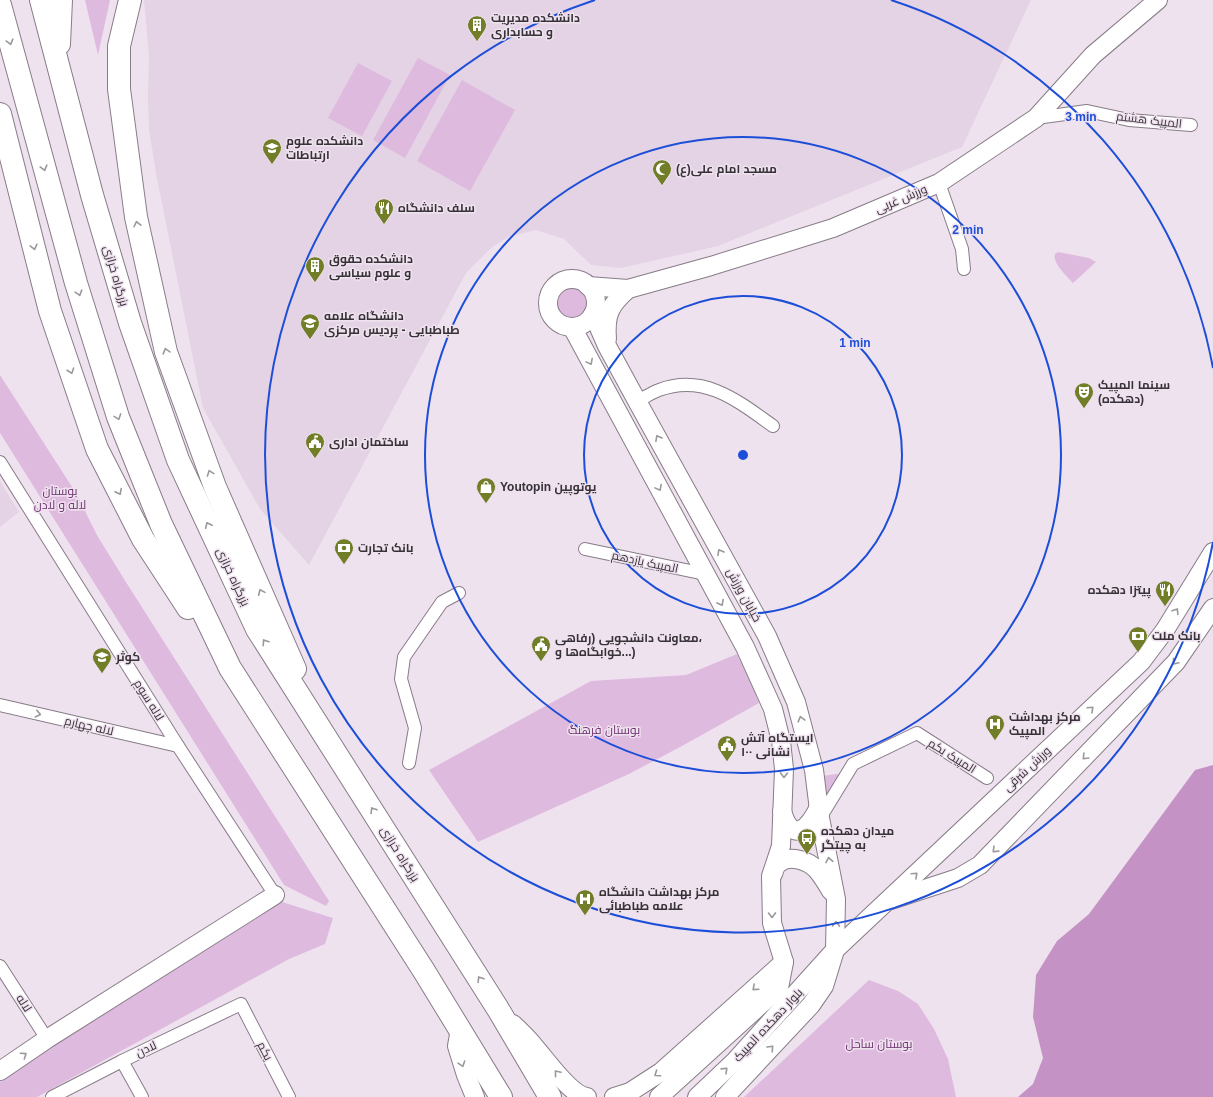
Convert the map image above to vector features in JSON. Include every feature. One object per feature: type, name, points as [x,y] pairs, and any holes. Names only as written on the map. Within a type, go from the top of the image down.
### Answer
[{"type":"highway","name":"بزرگراه خرازی","points":[[41,0],[92,195],[130,324],[178,460],[257,629],[498,1009],[550,1097]]},
{"type":"highway","points":[[58,67],[61,0]]},
{"type":"highway","points":[[130,0],[119,46],[118,89],[136,217],[166,352],[215,487],[322,730]]},
{"type":"highway","points":[[0,5],[76,283],[118,417],[161,524],[230,668]]},
{"type":"highway","points":[[0,114],[50,311],[97,449],[143,539],[192,614],[230,668],[460,1029],[501,1097]]},
{"type":"highway","points":[[0,151],[26,216]]},
{"type":"main road","name":"ورزش غربی","points":[[588,286],[628,289],[711,266],[833,228],[939,183],[1036,118],[1092,55],[1158,0]]},
{"type":"main road","points":[[567,280],[582,282],[593,292],[595,306],[593,314],[584,323],[572,327],[564,326],[552,317],[548,310],[549,294],[559,283],[567,280]]},
{"type":"main road","points":[[607,346],[606,326],[608,313],[616,300],[628,289]]},
{"type":"main road","name":"خیابان ورزش","points":[[593,314],[607,346],[767,636],[796,702],[814,770],[820,813],[836,899],[835,950]]},
{"type":"main road","name":"خیابان ورزش","points":[[572,327],[745,647],[773,709],[782,741],[784,800],[782,811],[781,846],[771,876],[772,924],[784,962]]},
{"type":"main road","name":"ورزش شرقی","points":[[835,950],[1141,662],[1165,630],[1213,552]]},
{"type":"main road","points":[[887,902],[958,878],[980,865],[1176,662],[1213,608]]},
{"type":"main road","points":[[782,811],[788,826],[794,830],[804,829],[820,813]]},
{"type":"main road","points":[[771,876],[779,863],[797,859],[806,862],[816,869],[836,899]]},
{"type":"main road","points":[[0,1071],[47,1039],[275,895]]},
{"type":"main road","points":[[725,1097],[810,1005],[824,986],[835,950]]},
{"type":"main road","name":"بلوار دهکده المپیک","points":[[697,1097],[735,1061],[835,950]]},
{"type":"main road","points":[[614,1097],[630,1092],[661,1072],[784,962]]},
{"type":"main road","name":"بلوار دهکده المپیک","points":[[658,1097],[779,988],[784,962]]},
{"type":"main road","points":[[498,1009],[534,1046],[566,1084],[582,1096],[587,1097]]},
{"type":"main road","points":[[460,1029],[457,1046],[466,1075],[476,1097]]},
{"type":"street","name":"المپیک هشتم","points":[[1036,118],[1087,111],[1129,120],[1191,125]]},
{"type":"street","points":[[939,183],[962,249],[964,270]]},
{"type":"street","points":[[637,401],[659,390],[680,385],[700,385],[734,399],[773,426]]},
{"type":"street","name":"لاله سوم","points":[[0,462],[178,746],[275,895]]},
{"type":"street","name":"المپیک یازدهم","points":[[585,549],[705,574]]},
{"type":"street","points":[[409,763],[416,728],[401,679],[404,657],[442,602],[459,593]]},
{"type":"street","name":"لاله چهارم","points":[[0,705],[178,746]]},
{"type":"street","name":"المپیک یکم","points":[[820,813],[853,764],[917,733],[986,778]]},
{"type":"street","name":"لاله","points":[[0,966],[47,1039]]},
{"type":"street","name":"لادن","points":[[52,1097],[122,1061],[241,1004]]},
{"type":"street","name":"یکم","points":[[241,1004],[289,1097]]},
{"type":"street","points":[[122,1061],[142,1097]]},
{"type":"shaded area","name":"دانشگاه علامه طباطبایی - پردیس مرکزی","points":[[144,0],[1031,0],[962,147],[718,246],[621,268],[591,265],[564,239],[536,230],[508,237],[491,248],[466,273],[309,565],[260,509],[203,408],[156,174],[149,129],[149,56]]},
{"type":"shaded area","points":[[0,481],[19,512],[0,527]]},
{"type":"shaded area","points":[[1213,765],[1213,1097],[1018,1097],[1033,1084],[1043,1058],[1033,1017],[1036,975],[1057,941],[1089,914],[1195,770]]},
{"type":"green space","points":[[85,0],[110,0],[98,55]]},
{"type":"green space","points":[[418,58],[450,75],[405,158],[373,140]]},
{"type":"green space","points":[[358,63],[392,81],[362,136],[328,118]]},
{"type":"green space","points":[[462,80],[515,110],[470,191],[417,161]]},
{"type":"green space","points":[[1058,252],[1089,258],[1096,262],[1073,283],[1058,266],[1055,254]]},
{"type":"green space","points":[[572,283],[587,289],[593,304],[587,319],[572,325],[557,319],[551,304],[557,289]]},
{"type":"green space","name":"بوستان لاله و لادن","points":[[0,375],[76,493],[98,537],[124,579],[329,901],[326,906],[284,885],[0,433]]},
{"type":"green space","name":"بوستان فرهنگ","points":[[737,654],[750,680],[759,703],[629,774],[478,842],[429,770],[591,681],[686,675]]},
{"type":"green space","points":[[845,773],[824,804],[821,776]]},
{"type":"green space","points":[[282,902],[333,918],[325,944],[289,959],[37,1097],[0,1097],[0,1082],[53,1046]]},
{"type":"green space","name":"بوستان ساحل","points":[[869,980],[898,991],[918,1004],[934,1029],[948,1059],[956,1097],[744,1097]]},
{"type":"place","name":"دانشکده مدیریت و حسابداری","points":[[477,42]]},
{"type":"place","name":"دانشکده علوم ارتباطات","points":[[272,165]]},
{"type":"place","name":"مسجد امام علی(ع)","points":[[662,186]]},
{"type":"place","name":"سلف دانشگاه","points":[[384,225]]},
{"type":"place","name":"دانشکده حقوق و علوم سیاسی","points":[[315,283]]},
{"type":"place","name":"دانشگاه علامه طباطبایی - پردیس مرکزی","points":[[310,340]]},
{"type":"place","name":"سینما المپیک (دهکده)","points":[[1084,409]]},
{"type":"place","name":"ساختمان اداری","points":[[315,459]]},
{"type":"place","name":"Youtopin یوتوپین","points":[[486,504]]},
{"type":"place","name":"بانک تجارت","points":[[344,565]]},
{"type":"place","name":"پیتزا دهکده","points":[[1165,607]]},
{"type":"place","name":"بانک ملت","points":[[1138,653]]},
{"type":"place","name":"معاونت دانشجویی (رفاهی، خوابگاه‌ها و...)","points":[[541,662]]},
{"type":"place","name":"کوثر","points":[[102,674]]},
{"type":"place","name":"مرکز بهداشت المپیک","points":[[995,741]]},
{"type":"place","name":"ایستگاه آتش نشانی ۱۰۰","points":[[727,762]]},
{"type":"place","name":"میدان دهکده به چیتگر","points":[[807,855]]},
{"type":"place","name":"مرکز بهداشت دانشگاه علامه طباطبائی","points":[[585,916]]}]
